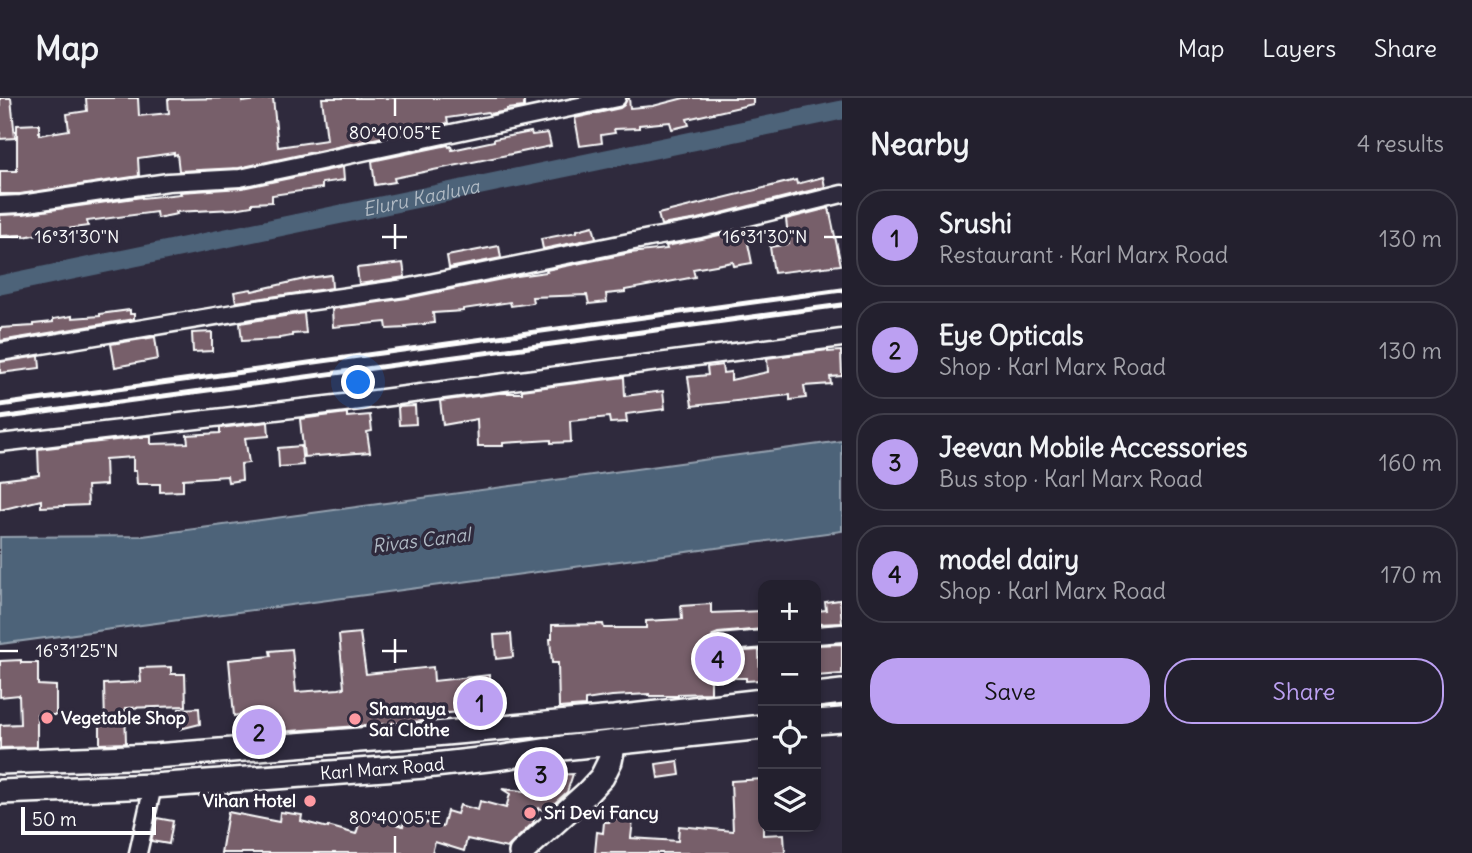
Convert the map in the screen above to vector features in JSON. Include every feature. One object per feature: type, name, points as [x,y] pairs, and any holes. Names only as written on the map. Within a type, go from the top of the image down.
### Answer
[{"type":"main road","points":[[821,694],[842,692]]},
{"type":"main road","name":"Karl Marx Road","points":[[0,762],[180,754],[423,735],[758,702]]},
{"type":"main road","points":[[821,722],[842,720]]},
{"type":"main road","name":"Karl Marx Road","points":[[0,792],[153,786],[425,766],[562,748],[758,728]]},
{"type":"main road","points":[[423,735],[425,766]]},
{"type":"main road","points":[[522,853],[602,777],[610,761],[614,742]]},
{"type":"main road","points":[[180,754],[181,783]]},
{"type":"street","points":[[0,205],[168,182],[240,178],[617,98]]},
{"type":"street","points":[[0,352],[264,308],[405,288],[700,229],[842,194]]},
{"type":"street","points":[[0,443],[842,338]]},
{"type":"street","points":[[821,635],[842,633]]},
{"type":"street","points":[[720,643],[758,639]]},
{"type":"street","points":[[138,853],[153,786]]},
{"type":"water","name":"Rivas Canal","points":[[842,441],[842,531],[0,644],[0,537],[143,536]]},
{"type":"building","points":[[0,98],[11,98],[15,138],[0,139]]},
{"type":"building","points":[[86,98],[138,98],[139,116],[169,113],[168,99],[242,98],[242,102],[273,98],[278,147],[327,140],[322,98],[524,98],[524,107],[447,118],[448,123],[239,168],[179,171],[177,154],[174,153],[138,158],[139,176],[20,194],[0,194],[0,171],[17,171],[17,125],[39,124],[39,135],[69,130],[67,114],[87,111]]},
{"type":"building","points":[[627,98],[630,108],[653,106],[684,98],[753,98],[753,104],[687,119],[689,125],[672,129],[670,122],[639,125],[639,128],[614,129],[615,133],[601,135],[602,143],[580,146],[575,118],[620,108]]},
{"type":"building","points":[[531,132],[532,135],[548,133],[551,146],[394,178],[395,182],[375,185],[372,161],[448,145],[452,150]]},
{"type":"building","points":[[343,167],[344,180],[322,183],[322,188],[272,195],[272,202],[252,203],[252,206],[234,209],[176,212],[177,214],[157,218],[156,212],[87,221],[88,226],[24,237],[0,236],[0,215],[181,194],[180,192],[242,188]]},
{"type":"building","points":[[823,177],[825,187],[698,219],[661,225],[658,214],[796,180],[797,184]]},
{"type":"building","points":[[829,208],[841,265],[774,273],[770,247],[789,244],[786,219]]},
{"type":"building","points":[[593,226],[596,238],[543,249],[541,239]]},
{"type":"building","points":[[745,229],[752,263],[734,266],[733,262],[693,269],[695,277],[606,294],[607,302],[589,304],[587,295],[532,297],[533,303],[511,306],[510,302],[463,311],[433,313],[434,323],[405,326],[406,328],[387,329],[386,322],[333,327],[332,309],[547,272],[546,270],[630,253],[667,249],[666,246]]},
{"type":"building","points":[[499,246],[501,258],[449,268],[447,256]]},
{"type":"building","points":[[403,263],[405,277],[359,284],[357,268]]},
{"type":"building","points":[[331,275],[332,288],[236,302],[234,292],[252,291]]},
{"type":"building","points":[[130,310],[134,319],[0,341],[0,328],[34,326],[53,322],[53,319],[100,316]]},
{"type":"building","points":[[304,313],[306,333],[279,339],[242,341],[240,323]]},
{"type":"building","points":[[212,332],[212,351],[193,352],[192,333]]},
{"type":"building","points":[[155,337],[158,359],[115,367],[111,344]]},
{"type":"building","points":[[828,350],[841,351],[842,376],[830,377],[831,384],[804,386],[806,398],[790,400],[790,395],[692,406],[688,377],[708,375],[707,367],[722,365],[723,373],[731,372],[731,380],[768,372],[767,358]]},
{"type":"building","points":[[39,356],[40,368],[0,373],[0,362]]},
{"type":"building","points":[[624,377],[625,396],[663,391],[665,409],[626,414],[627,422],[610,423],[609,417],[570,421],[571,442],[551,443],[551,440],[478,446],[477,419],[443,425],[440,401],[499,393],[522,393],[522,390]]},
{"type":"building","points":[[415,406],[416,424],[399,425],[398,407]]},
{"type":"building","points":[[347,413],[347,417],[370,415],[372,431],[367,432],[370,452],[304,457],[300,419]]},
{"type":"building","points":[[268,422],[269,436],[245,438],[249,463],[241,464],[242,480],[228,482],[227,476],[183,479],[183,491],[160,492],[160,484],[137,484],[133,457],[105,459],[106,485],[87,486],[88,505],[41,507],[41,500],[0,510],[0,480],[39,475],[38,449],[151,436],[151,444],[188,443],[187,435],[220,433],[220,428]]},
{"type":"building","points":[[301,446],[303,465],[279,467],[278,448]]},
{"type":"building","points":[[840,600],[842,623],[821,624],[821,610],[826,610],[825,602]]},
{"type":"building","points":[[711,604],[711,613],[758,611],[758,629],[718,633],[713,635],[710,643],[712,650],[720,653],[758,650],[758,680],[711,678],[711,693],[612,696],[585,700],[585,706],[559,708],[558,663],[552,663],[552,625],[603,624],[604,628],[646,628],[646,621],[682,619],[681,606]]},
{"type":"building","points":[[360,633],[366,674],[433,667],[434,681],[489,675],[492,709],[438,714],[438,720],[251,734],[250,712],[234,716],[229,660],[271,656],[270,651],[292,649],[296,692],[344,688],[339,635]]},
{"type":"building","points":[[511,634],[513,657],[496,659],[494,635]]},
{"type":"building","points":[[842,644],[842,674],[821,676],[821,645]]},
{"type":"building","points":[[21,660],[21,663],[38,663],[38,685],[56,686],[56,715],[37,715],[37,747],[0,748],[0,725],[20,724],[19,695],[0,697],[0,661]]},
{"type":"building","points":[[171,667],[171,674],[185,674],[186,706],[125,708],[126,743],[100,744],[100,724],[105,724],[104,684],[141,682],[140,668]]},
{"type":"building","points":[[199,708],[200,724],[180,729],[179,709]]},
{"type":"building","points":[[678,761],[680,775],[658,778],[656,764]]},
{"type":"building","points":[[573,774],[567,792],[546,811],[538,808],[533,823],[507,848],[467,839],[464,851],[435,842],[432,853],[221,853],[228,812],[279,822],[280,812],[302,815],[301,821],[356,834],[362,815],[403,826],[405,817],[443,827],[447,811],[457,814],[460,805],[478,810],[480,801],[506,808],[510,794],[502,789],[547,793],[551,775]]},
{"type":"building","points":[[758,779],[758,832],[763,832],[763,835],[784,834],[785,853],[595,853],[597,832],[603,833],[604,822],[610,822],[610,818],[633,820],[631,838],[678,841],[679,826],[733,831],[731,781]]},
{"type":"building","points":[[157,818],[173,821],[169,844],[151,841]]},
{"type":"waterway","name":"Eluru Kaaluva","points":[[0,285],[842,110]]},
{"type":"railway","points":[[0,405],[842,290]]},
{"type":"railway","points":[[0,418],[842,305]]},
{"type":"place","name":"model dairy","points":[[718,659]]},
{"type":"place","name":"Srushi","points":[[480,703]]},
{"type":"place","name":"Vegetable Shop","points":[[47,718]]},
{"type":"place","name":"Shamaya Sai Clothe","points":[[355,719]]},
{"type":"place","name":"Eye Opticals","points":[[259,732]]},
{"type":"place","name":"Jeevan Mobile Accessories","points":[[541,774]]},
{"type":"place","name":"Vihan Hotel","points":[[310,801]]},
{"type":"place","name":"Sri Devi Fancy","points":[[530,813]]}]
